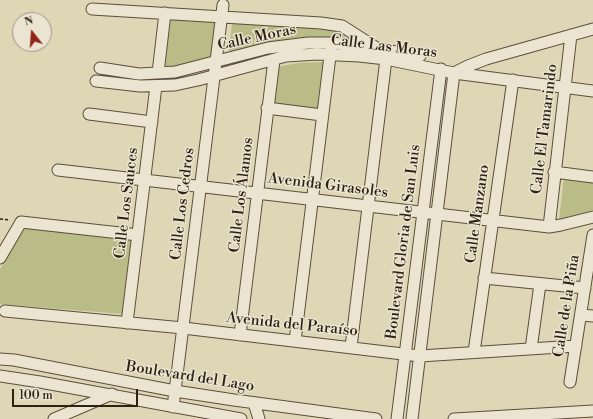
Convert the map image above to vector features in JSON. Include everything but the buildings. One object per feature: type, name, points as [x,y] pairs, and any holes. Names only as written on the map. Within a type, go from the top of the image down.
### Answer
[{"type":"street","name":"Calle Los Cedros","points":[[173,407],[223,5]]},
{"type":"street","points":[[92,9],[334,24],[351,31],[377,48]]},
{"type":"street","points":[[158,74],[165,13]]},
{"type":"street","name":"Calle Las Moras","points":[[96,80],[140,86],[176,85],[216,69],[330,49],[454,73],[486,59],[593,29]]},
{"type":"street","name":"Calle El Tamarindo","points":[[548,227],[571,35]]},
{"type":"street","name":"Calle Moras","points":[[100,68],[139,74],[158,74],[216,69],[253,51],[308,43],[330,49],[377,48],[420,56]]},
{"type":"street","points":[[295,341],[330,49]]},
{"type":"street","points":[[351,347],[386,59]]},
{"type":"street","name":"Calle Los Álamos","points":[[240,335],[274,60]]},
{"type":"street","name":"Boulevard Gloria de San Luis","points":[[397,419],[442,70]]},
{"type":"street","points":[[454,73],[593,91]]},
{"type":"street","name":"Boulevard Gloria de San Luis","points":[[412,419],[454,73]]},
{"type":"street","name":"Calle Manzano","points":[[474,352],[513,80]]},
{"type":"street","name":"Calle Los Sauces","points":[[127,323],[156,86]]},
{"type":"street","points":[[267,108],[322,115]]},
{"type":"street","points":[[89,114],[152,122]]},
{"type":"street","name":"Avenida Girasoles","points":[[58,170],[548,227],[593,217]]},
{"type":"street","points":[[554,172],[593,177]]},
{"type":"street","points":[[0,258],[22,222],[138,235]]},
{"type":"street","name":"Calle de la Piña","points":[[570,382],[593,235]]},
{"type":"street","points":[[484,278],[585,288]]},
{"type":"street","points":[[531,349],[540,284]]},
{"type":"street","name":"Avenida del Paraíso","points":[[5,312],[182,328],[420,356],[576,346]]},
{"type":"street","points":[[581,315],[593,316]]},
{"type":"street","name":"Boulevard del Lago","points":[[0,359],[14,360],[175,391],[376,419]]},
{"type":"street","name":"Boulevard del Lago","points":[[0,376],[240,419]]},
{"type":"street","points":[[55,419],[111,395],[119,381]]},
{"type":"street","points":[[234,400],[240,419]]},
{"type":"street","points":[[254,403],[259,419]]},
{"type":"street","points":[[454,419],[571,415],[593,411]]},
{"type":"green space","points":[[167,16],[219,20],[215,58],[161,70]]},
{"type":"green space","points":[[232,22],[341,30],[357,40],[229,54]]},
{"type":"green space","points":[[324,62],[317,110],[273,105],[276,67],[298,63]]},
{"type":"green space","points":[[564,176],[593,179],[593,210],[559,219]]},
{"type":"green space","points":[[26,226],[131,239],[122,314],[0,304],[0,269]]}]
